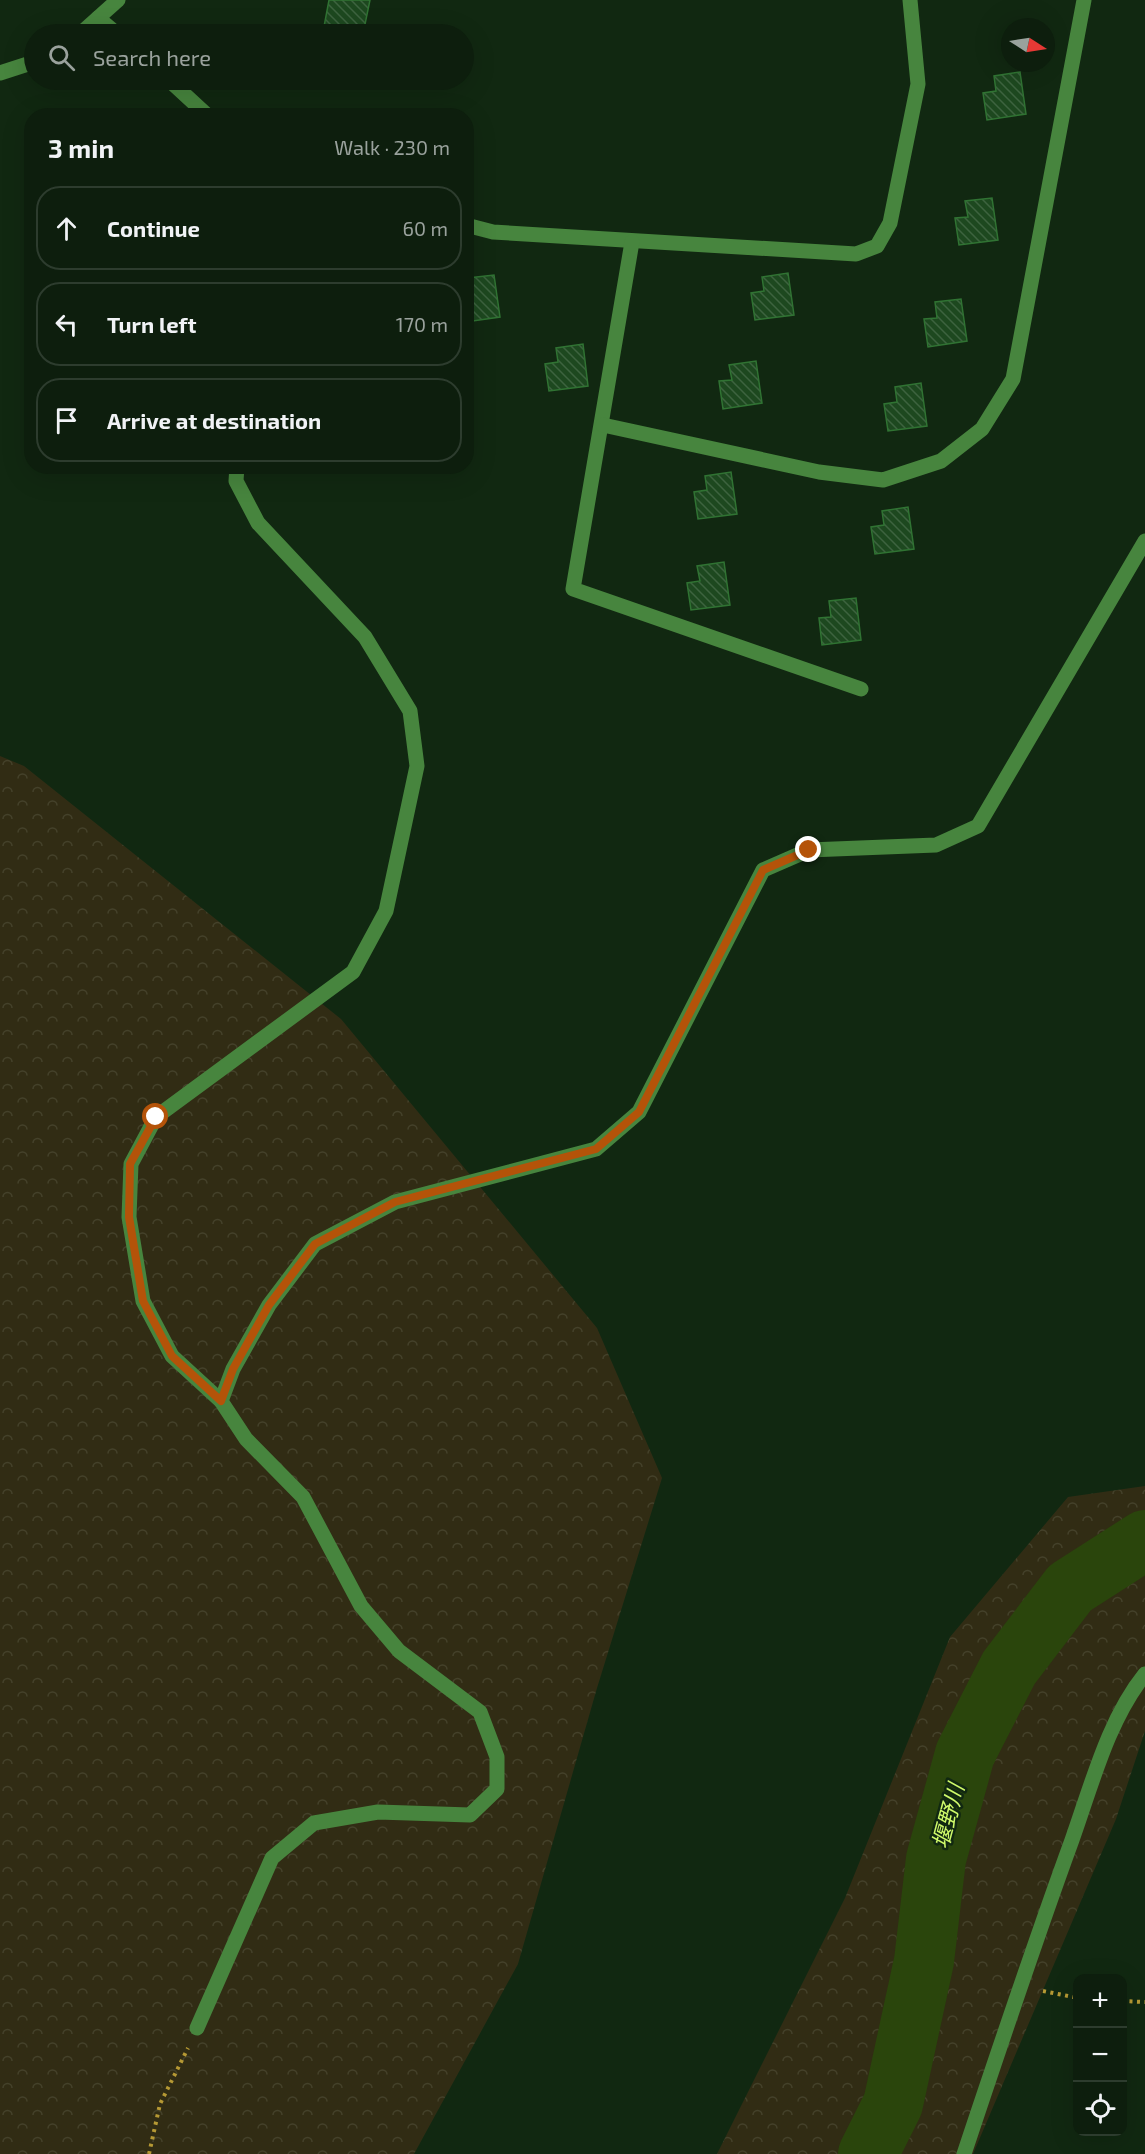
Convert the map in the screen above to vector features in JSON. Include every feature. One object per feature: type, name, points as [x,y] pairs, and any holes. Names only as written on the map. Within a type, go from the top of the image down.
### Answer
[{"type":"street","points":[[91,24],[118,0]]},
{"type":"street","points":[[474,227],[493,232],[632,242],[856,254],[877,246],[890,223],[918,84],[910,0]]},
{"type":"street","points":[[603,425],[819,472],[884,480],[941,461],[982,429],[1013,379],[1084,0]]},
{"type":"street","points":[[98,18],[105,24]]},
{"type":"street","points":[[0,73],[24,65]]},
{"type":"street","points":[[180,90],[199,108]]},
{"type":"street","points":[[632,242],[603,425],[573,589],[861,689]]},
{"type":"street","points":[[197,2028],[272,1858],[314,1823],[378,1812],[470,1815],[497,1789],[497,1758],[480,1712],[399,1651],[361,1606],[303,1497],[246,1439],[221,1401],[172,1356],[143,1301],[129,1217],[130,1164],[156,1117],[353,972],[386,911],[417,766],[410,711],[365,637],[258,523],[236,481],[236,474]]},
{"type":"street","points":[[221,1401],[233,1369],[269,1305],[315,1244],[395,1202],[596,1149],[639,1112],[763,870],[809,850],[936,845],[978,826],[1145,541]]},
{"type":"street","points":[[964,2154],[1020,1984],[1107,1741],[1132,1690],[1145,1674]]},
{"type":"path","points":[[1020,1984],[1073,1997]]},
{"type":"path","points":[[1127,2001],[1145,2002]]},
{"type":"path","points":[[149,2154],[160,2104],[197,2028]]},
{"type":"green space","points":[[0,756],[24,766],[341,1019],[597,1328],[662,1478],[597,1688],[518,1964],[414,2154],[0,2154]]},
{"type":"green space","points":[[1145,1486],[1145,1731],[1116,1819],[973,2154],[717,2154],[845,1898],[950,1637],[1068,1497]]},
{"type":"building","points":[[329,0],[370,0],[365,24],[324,24]]},
{"type":"building","points":[[1020,72],[1026,114],[987,120],[983,93],[996,91],[994,76]]},
{"type":"building","points":[[992,198],[998,240],[959,245],[955,218],[968,217],[965,201]]},
{"type":"building","points":[[788,273],[794,315],[755,320],[751,293],[764,291],[762,277]]},
{"type":"building","points":[[494,275],[500,317],[474,321],[474,277]]},
{"type":"building","points":[[961,299],[967,341],[928,347],[924,319],[937,318],[935,302]]},
{"type":"building","points":[[583,344],[588,386],[549,391],[545,364],[558,362],[556,348]]},
{"type":"building","points":[[756,361],[762,403],[723,409],[719,381],[732,380],[729,365]]},
{"type":"building","points":[[921,383],[927,426],[888,431],[884,404],[897,402],[895,387]]},
{"type":"building","points":[[731,472],[737,514],[698,519],[694,492],[707,490],[705,476]]},
{"type":"building","points":[[908,507],[914,549],[875,554],[871,527],[884,525],[882,511]]},
{"type":"building","points":[[724,562],[730,605],[691,610],[687,583],[700,581],[697,566]]},
{"type":"building","points":[[856,598],[861,640],[822,645],[819,618],[831,617],[829,601]]},
{"type":"waterway","name":"堰野川","points":[[868,2154],[893,2104],[924,1961],[936,1859],[965,1754],[1009,1668],[1070,1588],[1145,1540]]},
{"type":"route","points":[[156,1117],[130,1164],[129,1217],[143,1301],[172,1356],[221,1401],[233,1369],[269,1305],[315,1244],[395,1202],[596,1149],[639,1112],[763,870],[809,850]]}]
